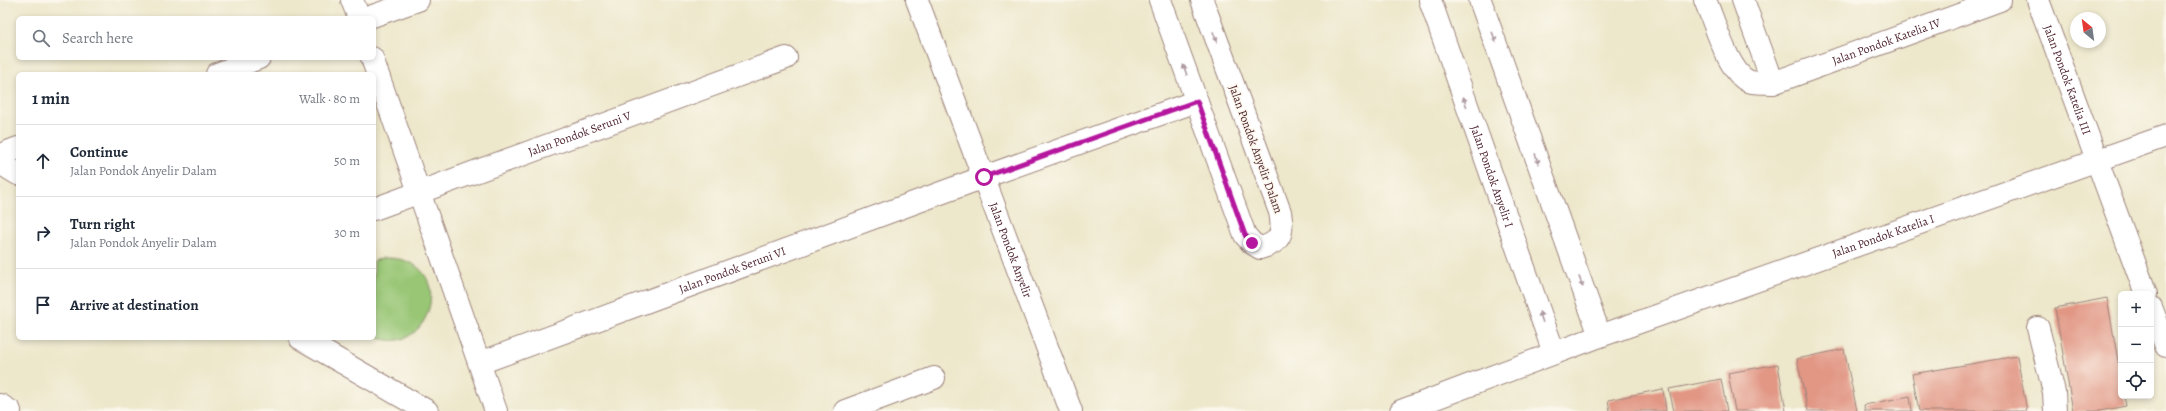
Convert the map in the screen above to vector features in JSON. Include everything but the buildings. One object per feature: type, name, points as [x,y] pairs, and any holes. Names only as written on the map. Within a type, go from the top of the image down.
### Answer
[{"type":"street","points":[[352,0],[358,16]]},
{"type":"street","points":[[373,16],[418,0]]},
{"type":"street","name":"Jalan Pondok Anyelir","points":[[917,0],[1071,411]]},
{"type":"street","name":"Jalan Pondok Anyelir Dalam","points":[[1160,0],[1245,235],[1252,243],[1260,248],[1271,245],[1280,237],[1283,225],[1280,212],[1202,0]]},
{"type":"street","name":"Jalan Pondok Anyelir I","points":[[1430,0],[1554,353]]},
{"type":"street","points":[[1480,0],[1600,336]]},
{"type":"street","name":"Jalan Pondok Katelia IV","points":[[1705,0],[1731,62],[1740,76],[1749,82],[1773,83],[2000,0]]},
{"type":"street","points":[[1743,0],[1773,83]]},
{"type":"street","name":"Jalan Pondok Katelia III","points":[[2038,0],[2145,291]]},
{"type":"street","name":"Jalan Pondok Seruni V","points":[[376,208],[786,58]]},
{"type":"street","points":[[222,72],[254,60]]},
{"type":"street","points":[[373,60],[418,193],[496,411]]},
{"type":"street","points":[[984,177],[1197,101]]},
{"type":"street","name":"Jalan Pondok Katelia I","points":[[1401,411],[1600,336],[2166,136]]},
{"type":"street","points":[[0,155],[16,149]]},
{"type":"street","points":[[0,163],[16,173]]},
{"type":"street","name":"Jalan Pondok Seruni VI","points":[[480,363],[984,177]]},
{"type":"street","points":[[2154,315],[2166,346]]},
{"type":"street","points":[[2038,328],[2054,392],[2055,411]]},
{"type":"street","points":[[303,340],[427,411]]},
{"type":"street","points":[[845,411],[934,378]]},
{"type":"street","points":[[0,405],[10,411]]},
{"type":"green space","points":[[383,258],[408,262],[423,273],[430,289],[430,306],[423,323],[410,335],[394,341],[376,336],[376,260]]},
{"type":"route","points":[[984,177],[1197,101],[1245,235],[1252,243]]}]
